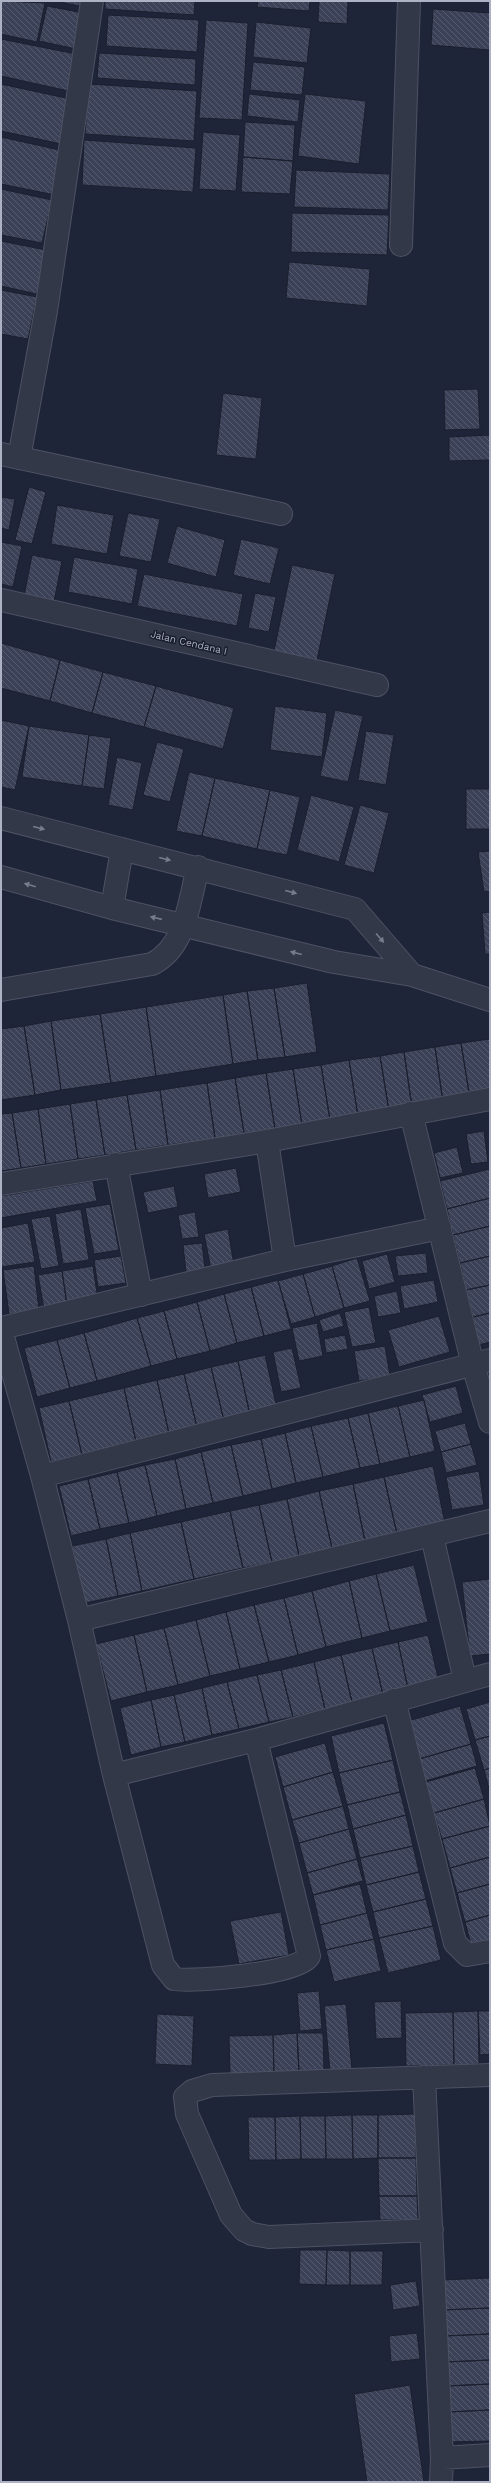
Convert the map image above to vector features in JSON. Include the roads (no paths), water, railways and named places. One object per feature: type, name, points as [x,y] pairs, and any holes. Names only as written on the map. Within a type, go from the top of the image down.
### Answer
[{"type":"street","points":[[92,1],[46,311],[10,456],[281,514]]},
{"type":"street","points":[[401,245],[409,1]]},
{"type":"street","name":"Jalan Cendana I","points":[[1,600],[377,685]]},
{"type":"street","points":[[1,818],[198,867],[355,909],[412,975]]},
{"type":"street","points":[[112,908],[122,849]]},
{"type":"street","points":[[1,990],[152,964],[166,957],[172,950],[183,925],[198,867]]},
{"type":"street","points":[[1,877],[112,908],[334,962],[412,975],[490,1000]]},
{"type":"street","points":[[1,1184],[116,1164],[267,1141],[490,1099]]},
{"type":"street","points":[[411,1113],[440,1228],[481,1363],[490,1422]]},
{"type":"street","points":[[267,1141],[284,1260]]},
{"type":"street","points":[[116,1164],[141,1294]]},
{"type":"street","points":[[256,1740],[309,1950],[309,1956],[305,1961],[283,1969],[193,1981],[174,1979],[162,1965],[114,1775],[79,1620],[42,1476],[1,1329],[284,1260],[440,1228]]},
{"type":"street","points":[[42,1476],[481,1363]]},
{"type":"street","points":[[79,1620],[490,1521]]},
{"type":"street","points":[[432,1536],[465,1680]]},
{"type":"street","points":[[114,1775],[256,1740],[490,1674]]},
{"type":"street","points":[[394,1700],[455,1942],[467,1955],[490,1952]]},
{"type":"street","points":[[432,2230],[270,2237],[252,2234],[244,2230],[231,2215],[184,2103],[188,2093],[212,2085],[490,2075]]},
{"type":"street","points":[[424,2077],[442,2458],[441,2482]]},
{"type":"street","points":[[442,2458],[490,2455]]}]
